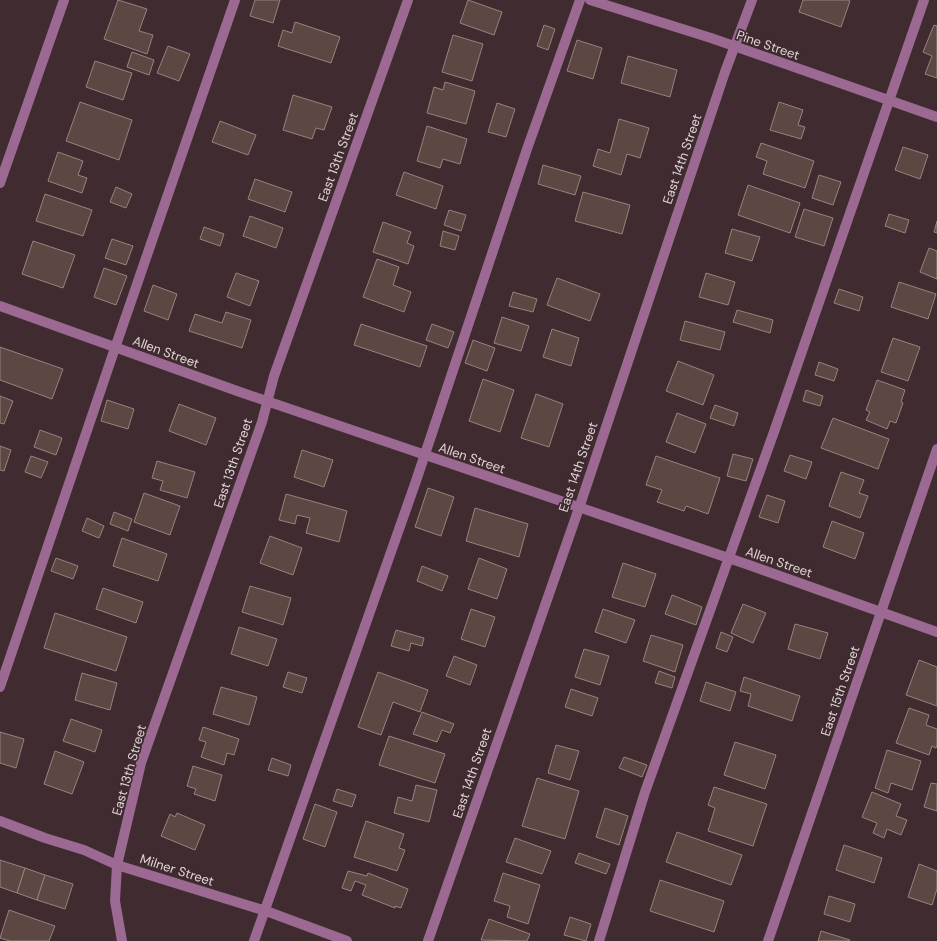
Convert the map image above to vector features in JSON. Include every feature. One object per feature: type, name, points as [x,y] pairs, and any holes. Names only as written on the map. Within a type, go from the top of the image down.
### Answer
[{"type":"street","points":[[0,184],[64,0]]},
{"type":"street","points":[[0,688],[235,0]]},
{"type":"street","name":"East 13th Street","points":[[122,941],[116,901],[117,865],[141,763],[267,401],[274,376],[408,0]]},
{"type":"street","points":[[254,941],[266,911],[424,456],[527,149],[580,0]]},
{"type":"street","name":"Pine Street","points":[[590,0],[736,47],[937,117]]},
{"type":"street","name":"East 14th Street","points":[[428,941],[579,508],[725,72],[736,47],[752,0]]},
{"type":"street","points":[[599,941],[645,792],[924,0]]},
{"type":"street","name":"Allen Street","points":[[0,306],[115,348],[424,456],[728,559],[937,632]]},
{"type":"street","name":"East 15th Street","points":[[768,941],[937,449]]},
{"type":"street","name":"Milner Street","points":[[0,821],[45,838],[84,850],[117,865],[266,911],[347,941]]},
{"type":"building","points":[[118,0],[147,9],[139,31],[153,35],[147,54],[104,39]]},
{"type":"building","points":[[255,0],[280,0],[273,23],[250,16]]},
{"type":"building","points":[[468,0],[502,12],[494,35],[460,23]]},
{"type":"building","points":[[803,0],[850,1],[841,27],[799,12]]},
{"type":"building","points":[[295,22],[340,37],[331,63],[278,46],[283,30],[292,33]]},
{"type":"building","points":[[544,25],[555,29],[548,50],[537,46]]},
{"type":"building","points":[[934,25],[937,26],[937,78],[925,74],[932,56],[923,52]]},
{"type":"building","points":[[453,35],[483,44],[472,81],[442,72]]},
{"type":"building","points":[[577,40],[602,48],[593,79],[567,71]]},
{"type":"building","points":[[168,46],[190,54],[179,81],[157,73]]},
{"type":"building","points":[[132,52],[154,60],[149,75],[127,67]]},
{"type":"building","points":[[628,56],[677,70],[670,97],[621,83]]},
{"type":"building","points":[[95,61],[132,73],[123,100],[86,87]]},
{"type":"building","points":[[445,82],[475,91],[466,124],[427,113],[434,87],[443,90]]},
{"type":"building","points":[[293,95],[332,107],[324,130],[316,128],[312,139],[283,130]]},
{"type":"building","points":[[80,102],[132,120],[119,160],[66,141]]},
{"type":"building","points":[[779,102],[803,110],[798,125],[805,127],[801,139],[770,130]]},
{"type":"building","points":[[497,103],[515,109],[506,137],[488,132]]},
{"type":"building","points":[[619,119],[649,128],[640,158],[627,154],[621,175],[593,166],[598,149],[610,153]]},
{"type":"building","points":[[220,121],[256,135],[248,155],[212,142]]},
{"type":"building","points":[[427,126],[467,139],[460,164],[443,159],[440,168],[417,161]]},
{"type":"building","points":[[761,143],[814,161],[805,188],[763,174],[767,161],[756,157]]},
{"type":"building","points":[[903,147],[928,155],[920,179],[895,170]]},
{"type":"building","points":[[58,152],[83,161],[78,175],[87,178],[82,193],[48,181]]},
{"type":"building","points":[[543,165],[581,176],[575,195],[538,184]]},
{"type":"building","points":[[404,172],[443,186],[436,209],[396,195]]},
{"type":"building","points":[[819,175],[841,182],[833,205],[812,198]]},
{"type":"building","points":[[255,179],[292,192],[285,212],[248,199]]},
{"type":"building","points":[[748,185],[800,203],[790,233],[738,215]]},
{"type":"building","points":[[116,187],[132,194],[126,208],[110,202]]},
{"type":"building","points":[[583,192],[630,205],[622,234],[575,221]]},
{"type":"building","points":[[45,194],[92,210],[83,236],[36,221]]},
{"type":"building","points":[[804,209],[833,218],[824,246],[795,237]]},
{"type":"building","points":[[449,210],[466,215],[461,231],[444,225]]},
{"type":"building","points":[[889,214],[909,220],[905,233],[885,226]]},
{"type":"building","points":[[250,216],[283,228],[276,248],[243,236]]},
{"type":"building","points":[[937,221],[937,233],[934,232]]},
{"type":"building","points":[[383,222],[411,232],[407,243],[414,246],[408,264],[373,252]]},
{"type":"building","points":[[204,227],[224,234],[220,246],[200,239]]},
{"type":"building","points":[[732,229],[760,237],[752,261],[725,253]]},
{"type":"building","points":[[443,231],[459,236],[455,250],[440,246]]},
{"type":"building","points":[[112,239],[133,246],[126,265],[105,258]]},
{"type":"building","points":[[33,241],[75,255],[63,288],[22,274]]},
{"type":"building","points":[[929,248],[937,251],[937,279],[920,272]]},
{"type":"building","points":[[377,259],[399,267],[393,285],[411,292],[404,312],[363,297]]},
{"type":"building","points":[[104,268],[127,276],[116,305],[94,297]]},
{"type":"building","points":[[236,273],[259,281],[250,306],[227,297]]},
{"type":"building","points":[[706,273],[735,282],[728,305],[699,297]]},
{"type":"building","points":[[557,278],[600,294],[590,321],[547,305]]},
{"type":"building","points":[[899,282],[936,294],[928,319],[891,307]]},
{"type":"building","points":[[153,285],[177,294],[168,320],[144,311]]},
{"type":"building","points":[[839,289],[863,297],[859,311],[834,303]]},
{"type":"building","points":[[513,292],[537,299],[533,312],[509,306]]},
{"type":"building","points":[[737,310],[773,320],[770,333],[733,322]]},
{"type":"building","points":[[226,312],[251,320],[242,348],[189,331],[195,314],[222,323]]},
{"type":"building","points":[[502,317],[529,326],[521,351],[494,343]]},
{"type":"building","points":[[685,321],[725,332],[720,350],[680,340]]},
{"type":"building","points":[[361,324],[427,346],[420,367],[354,345]]},
{"type":"building","points":[[432,324],[454,332],[448,348],[426,340]]},
{"type":"building","points":[[552,329],[579,338],[571,366],[543,357]]},
{"type":"building","points":[[893,338],[920,347],[908,381],[881,372]]},
{"type":"building","points":[[473,340],[495,348],[487,371],[465,363]]},
{"type":"building","points":[[0,347],[63,369],[52,399],[0,380]]},
{"type":"building","points":[[678,361],[714,375],[703,405],[666,391]]},
{"type":"building","points":[[819,362],[838,369],[834,381],[815,375]]},
{"type":"building","points":[[483,379],[514,390],[500,432],[469,421]]},
{"type":"building","points":[[877,380],[905,390],[901,402],[903,403],[896,423],[890,421],[887,429],[866,420],[870,412],[866,410]]},
{"type":"building","points":[[806,390],[823,396],[820,406],[803,401]]},
{"type":"building","points":[[536,394],[563,404],[549,447],[521,438]]},
{"type":"building","points":[[0,396],[13,401],[4,424],[0,423]]},
{"type":"building","points":[[107,400],[134,409],[128,429],[101,421]]},
{"type":"building","points":[[179,404],[216,418],[206,445],[169,431]]},
{"type":"building","points":[[715,405],[738,413],[734,426],[710,418]]},
{"type":"building","points":[[677,413],[706,424],[695,453],[666,442]]},
{"type":"building","points":[[833,418],[889,439],[878,469],[821,448]]},
{"type":"building","points":[[40,430],[62,438],[56,455],[34,447]]},
{"type":"building","points":[[0,446],[11,450],[4,471],[0,470]]},
{"type":"building","points":[[302,450],[333,460],[324,487],[294,477]]},
{"type":"building","points":[[733,454],[753,459],[746,481],[727,476]]},
{"type":"building","points":[[790,455],[812,462],[806,479],[784,471]]},
{"type":"building","points":[[31,456],[48,462],[41,478],[25,472]]},
{"type":"building","points":[[656,456],[720,478],[708,514],[686,506],[684,511],[657,502],[662,490],[646,485]]},
{"type":"building","points":[[157,461],[195,472],[187,498],[160,490],[163,481],[152,478]]},
{"type":"building","points":[[841,472],[864,480],[859,493],[868,496],[860,518],[829,506]]},
{"type":"building","points":[[428,488],[454,497],[441,536],[415,527]]},
{"type":"building","points":[[144,493],[180,506],[170,535],[134,522]]},
{"type":"building","points":[[286,494],[347,511],[339,542],[306,533],[310,518],[297,515],[295,524],[279,520]]},
{"type":"building","points":[[767,495],[785,501],[778,523],[759,517]]},
{"type":"building","points":[[475,508],[528,524],[519,557],[466,541]]},
{"type":"building","points":[[114,512],[132,519],[128,531],[110,524]]},
{"type":"building","points":[[87,518],[104,526],[99,538],[82,531]]},
{"type":"building","points":[[832,521],[864,533],[855,559],[823,547]]},
{"type":"building","points":[[270,536],[302,548],[293,575],[260,563]]},
{"type":"building","points":[[122,538],[167,554],[158,581],[113,566]]},
{"type":"building","points":[[56,558],[78,566],[73,579],[51,571]]},
{"type":"building","points":[[479,558],[507,569],[497,599],[468,589]]},
{"type":"building","points":[[623,563],[656,574],[645,607],[612,597]]},
{"type":"building","points":[[422,566],[448,576],[442,591],[417,581]]},
{"type":"building","points":[[250,586],[291,598],[283,625],[242,612]]},
{"type":"building","points":[[103,588],[143,602],[136,623],[96,609]]},
{"type":"building","points":[[672,595],[702,607],[696,625],[665,614]]},
{"type":"building","points":[[743,604],[766,613],[753,643],[731,633]]},
{"type":"building","points":[[471,609],[495,617],[485,647],[461,639]]},
{"type":"building","points":[[603,609],[635,620],[626,643],[595,632]]},
{"type":"building","points":[[55,613],[127,637],[116,671],[44,648]]},
{"type":"building","points":[[795,624],[828,633],[820,659],[788,649]]},
{"type":"building","points":[[239,627],[277,639],[268,666],[231,654]]},
{"type":"building","points":[[396,630],[424,638],[422,646],[411,643],[409,651],[391,646]]},
{"type":"building","points":[[721,632],[733,637],[727,652],[716,648]]},
{"type":"building","points":[[651,635],[683,645],[675,672],[643,661]]},
{"type":"building","points":[[584,649],[609,656],[600,685],[575,677]]},
{"type":"building","points":[[454,656],[477,665],[470,685],[446,676]]},
{"type":"building","points":[[919,660],[937,667],[937,706],[906,695]]},
{"type":"building","points":[[659,671],[675,677],[672,688],[655,683]]},
{"type":"building","points":[[288,672],[307,678],[302,693],[283,687]]},
{"type":"building","points":[[378,672],[428,690],[420,712],[393,702],[381,735],[358,727]]},
{"type":"building","points":[[82,673],[117,683],[110,710],[75,700]]},
{"type":"building","points":[[744,677],[800,696],[792,721],[748,706],[751,694],[740,691]]},
{"type":"building","points":[[706,682],[736,692],[730,711],[700,701]]},
{"type":"building","points":[[221,687],[257,697],[249,725],[213,714]]},
{"type":"building","points":[[571,689],[598,698],[592,716],[565,707]]},
{"type":"building","points":[[909,708],[929,715],[926,725],[937,729],[937,745],[936,748],[932,746],[929,755],[896,743]]},
{"type":"building","points":[[422,712],[454,724],[450,733],[442,730],[437,742],[413,734]]},
{"type":"building","points":[[71,719],[102,730],[95,752],[63,741]]},
{"type":"building","points":[[203,727],[239,739],[234,755],[227,753],[224,765],[201,757],[206,742],[199,740]]},
{"type":"building","points":[[0,732],[24,739],[16,768],[0,763]]},
{"type":"building","points":[[389,736],[445,754],[435,783],[379,765]]},
{"type":"building","points":[[735,742],[776,755],[765,789],[724,775]]},
{"type":"building","points":[[556,745],[579,751],[570,780],[548,773]]},
{"type":"building","points":[[887,750],[921,761],[912,790],[891,783],[888,793],[875,788]]},
{"type":"building","points":[[55,751],[84,762],[72,794],[44,784]]},
{"type":"building","points":[[624,757],[647,765],[642,777],[619,768]]},
{"type":"building","points":[[272,758],[291,765],[288,776],[268,770]]},
{"type":"building","points":[[193,766],[222,775],[215,801],[194,794],[196,789],[187,786]]},
{"type":"building","points":[[537,778],[579,791],[565,839],[522,826]]},
{"type":"building","points":[[931,783],[937,784],[937,811],[924,807]]},
{"type":"building","points":[[416,785],[437,790],[429,822],[394,813],[398,797],[412,801]]},
{"type":"building","points":[[714,787],[767,804],[753,846],[708,831],[715,808],[708,805]]},
{"type":"building","points":[[337,789],[356,795],[352,807],[333,801]]},
{"type":"building","points":[[872,792],[901,804],[896,816],[907,820],[901,835],[887,829],[884,838],[873,833],[877,823],[862,817]]},
{"type":"building","points":[[315,804],[337,812],[325,847],[303,839]]},
{"type":"building","points":[[605,808],[628,816],[619,845],[596,837]]},
{"type":"building","points":[[177,813],[205,825],[195,850],[161,836],[170,814],[175,817]]},
{"type":"building","points":[[366,821],[404,834],[399,848],[405,850],[397,871],[354,857]]},
{"type":"building","points":[[677,832],[742,855],[731,885],[666,862]]},
{"type":"building","points":[[515,838],[551,851],[542,874],[506,862]]},
{"type":"building","points":[[844,845],[882,858],[874,883],[836,870]]},
{"type":"building","points":[[579,853],[610,864],[606,874],[575,863]]},
{"type":"building","points":[[0,860],[25,868],[17,893],[0,887]]},
{"type":"building","points":[[919,864],[937,871],[937,889],[932,905],[908,897]]},
{"type":"building","points":[[25,868],[45,875],[37,900],[17,893]]},
{"type":"building","points":[[348,871],[367,876],[368,873],[408,889],[401,908],[395,906],[395,908],[362,895],[366,885],[355,881],[351,891],[342,888]]},
{"type":"building","points":[[503,873],[540,885],[528,924],[507,917],[510,906],[494,901]]},
{"type":"building","points":[[45,875],[73,884],[65,909],[37,900]]},
{"type":"building","points":[[660,880],[724,901],[714,932],[650,911]]},
{"type":"building","points":[[829,896],[855,904],[850,922],[824,914]]},
{"type":"building","points":[[9,910],[55,926],[49,941],[10,941],[0,938]]},
{"type":"building","points":[[570,917],[591,924],[586,941],[564,935]]},
{"type":"building","points":[[489,919],[530,934],[527,941],[481,940]]},
{"type":"building","points":[[821,931],[850,940],[818,941]]}]
